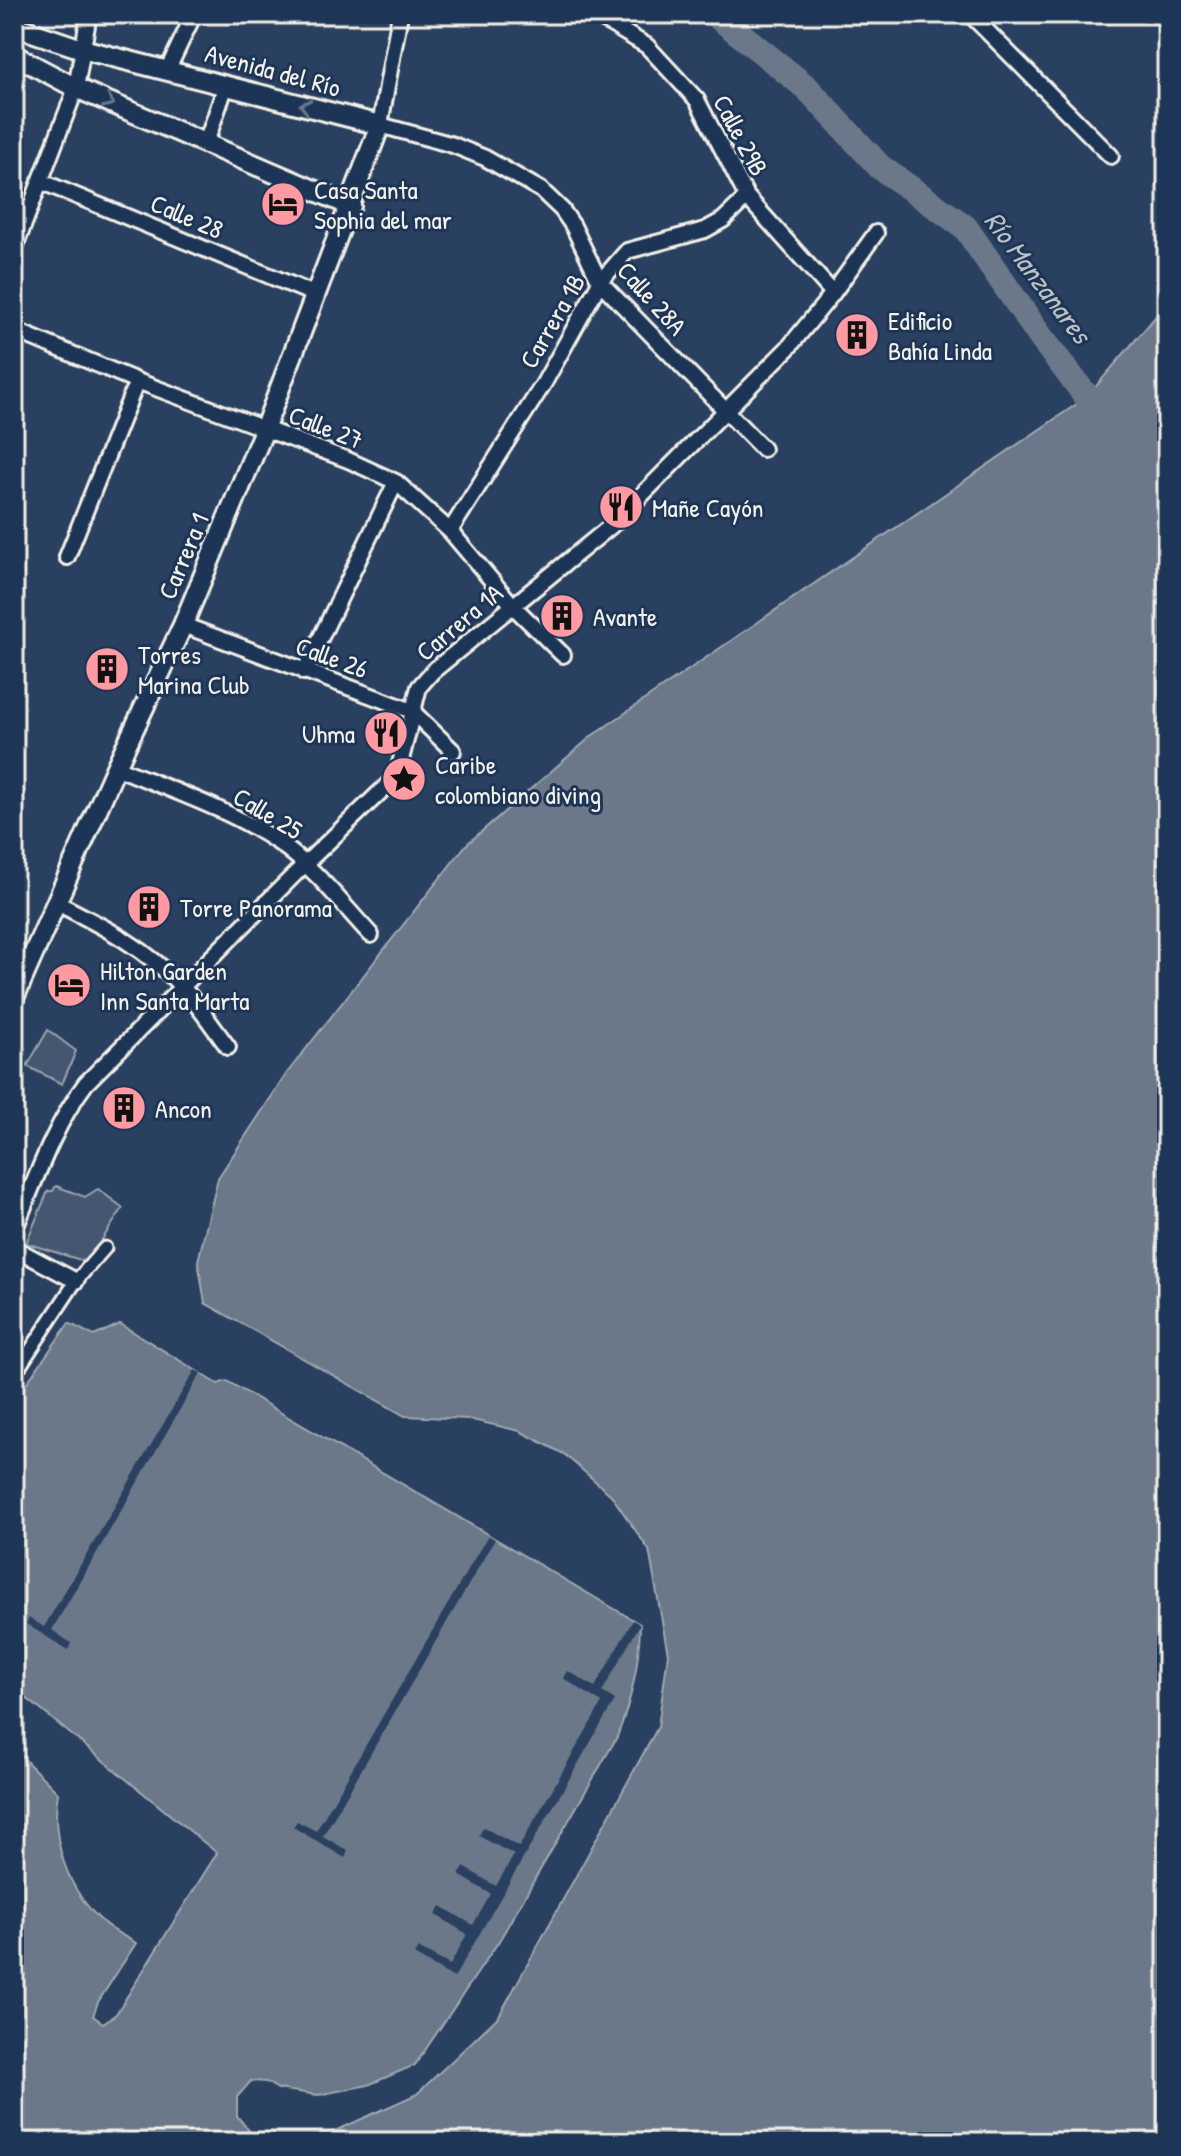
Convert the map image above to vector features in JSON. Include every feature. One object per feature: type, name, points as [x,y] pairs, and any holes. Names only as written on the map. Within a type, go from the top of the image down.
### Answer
[{"type":"street","points":[[14,250],[76,88],[89,14]]},
{"type":"street","points":[[168,69],[194,14]]},
{"type":"street","points":[[380,125],[400,14]]},
{"type":"street","name":"Calle 29B","points":[[594,14],[647,46],[697,100],[747,197],[833,293]]},
{"type":"street","points":[[970,14],[1111,156]]},
{"type":"street","name":"Avenida del Río","points":[[14,26],[82,49],[380,125]]},
{"type":"street","points":[[14,55],[76,88],[351,206]]},
{"type":"street","points":[[206,143],[226,85]]},
{"type":"street","name":"Carrera 1","points":[[14,998],[116,767],[183,625],[264,430],[380,125]]},
{"type":"street","name":"Calle 28A","points":[[380,125],[474,154],[541,190],[562,210],[573,226],[600,282],[763,449]]},
{"type":"street","name":"Calle 28","points":[[40,181],[316,295]]},
{"type":"street","name":"Carrera 1B","points":[[450,531],[544,383],[600,282],[627,251],[705,230],[723,220],[747,197]]},
{"type":"street","name":"Carrera 1A","points":[[14,1231],[69,1106],[86,1083],[397,776],[419,687],[433,671],[611,526],[789,347],[876,233]]},
{"type":"street","name":"Calle 27","points":[[14,330],[137,381],[348,460],[396,482],[450,531],[514,607],[563,655]]},
{"type":"street","points":[[67,557],[137,381]]},
{"type":"street","points":[[304,672],[396,482]]},
{"type":"street","name":"Calle 26","points":[[183,625],[412,711],[453,751]]},
{"type":"street","name":"Calle 25","points":[[116,767],[237,818],[279,843],[305,864],[371,935]]},
{"type":"street","points":[[55,902],[124,938],[181,986],[228,1047]]},
{"type":"street","points":[[14,1248],[76,1281]]},
{"type":"street","points":[[14,1375],[76,1281],[105,1248]]},
{"type":"shaded area","points":[[1167,303],[1167,2142],[14,2142],[14,1749],[58,1793],[56,1811],[60,1847],[64,1864],[80,1896],[104,1923],[136,1943],[98,2002],[93,2016],[103,2023],[116,2014],[217,1853],[14,1688],[14,1401],[69,1323],[94,1336],[120,1324],[218,1384],[227,1381],[640,1624],[634,1682],[617,1737],[499,1941],[415,2065],[368,2085],[318,2095],[251,2081],[237,2097],[237,2116],[251,2133],[331,2133],[417,2094],[499,2016],[658,1727],[668,1654],[649,1550],[611,1495],[564,1454],[520,1431],[468,1419],[405,1416],[205,1303],[198,1261],[218,1178],[287,1073],[466,845],[593,735],[1087,397]]},
{"type":"shaded area","points":[[48,1030],[76,1051],[62,1084],[27,1066]]},
{"type":"shaded area","points":[[56,1186],[85,1197],[98,1189],[123,1208],[87,1262],[26,1243],[48,1191],[53,1191]]},
{"type":"pier","points":[[195,1370],[201,1373],[52,1630],[71,1643],[68,1650],[26,1624],[29,1618],[44,1627]]},
{"type":"pier","points":[[488,1535],[495,1539],[323,1836],[348,1851],[345,1858],[293,1827],[297,1821],[316,1831]]},
{"type":"pier","points":[[633,1620],[640,1624],[602,1692],[615,1700],[454,1978],[414,1955],[418,1948],[450,1965],[467,1934],[436,1915],[441,1906],[473,1925],[491,1894],[459,1875],[464,1867],[496,1886],[514,1855],[479,1836],[483,1827],[519,1847],[602,1703],[563,1678],[568,1671],[595,1687]]},
{"type":"waterway","name":"Río Manzanares","points":[[715,14],[807,88],[880,167],[965,227],[1042,339],[1087,397]]},
{"type":"place","name":"Casa Santa Sophia del mar","points":[[283,204]]},
{"type":"place","name":"Edificio Bahía Linda","points":[[857,335]]},
{"type":"place","name":"Mañe Cayón","points":[[621,507]]},
{"type":"place","name":"Avante","points":[[562,616]]},
{"type":"place","name":"Torres Marina Club","points":[[107,669]]},
{"type":"place","name":"Uhma","points":[[386,733]]},
{"type":"place","name":"Caribe colombiano diving","points":[[404,779]]},
{"type":"place","name":"Torre Panorama","points":[[149,907]]},
{"type":"place","name":"Hilton Garden Inn Santa Marta","points":[[69,985]]},
{"type":"place","name":"Ancon","points":[[124,1108]]}]
